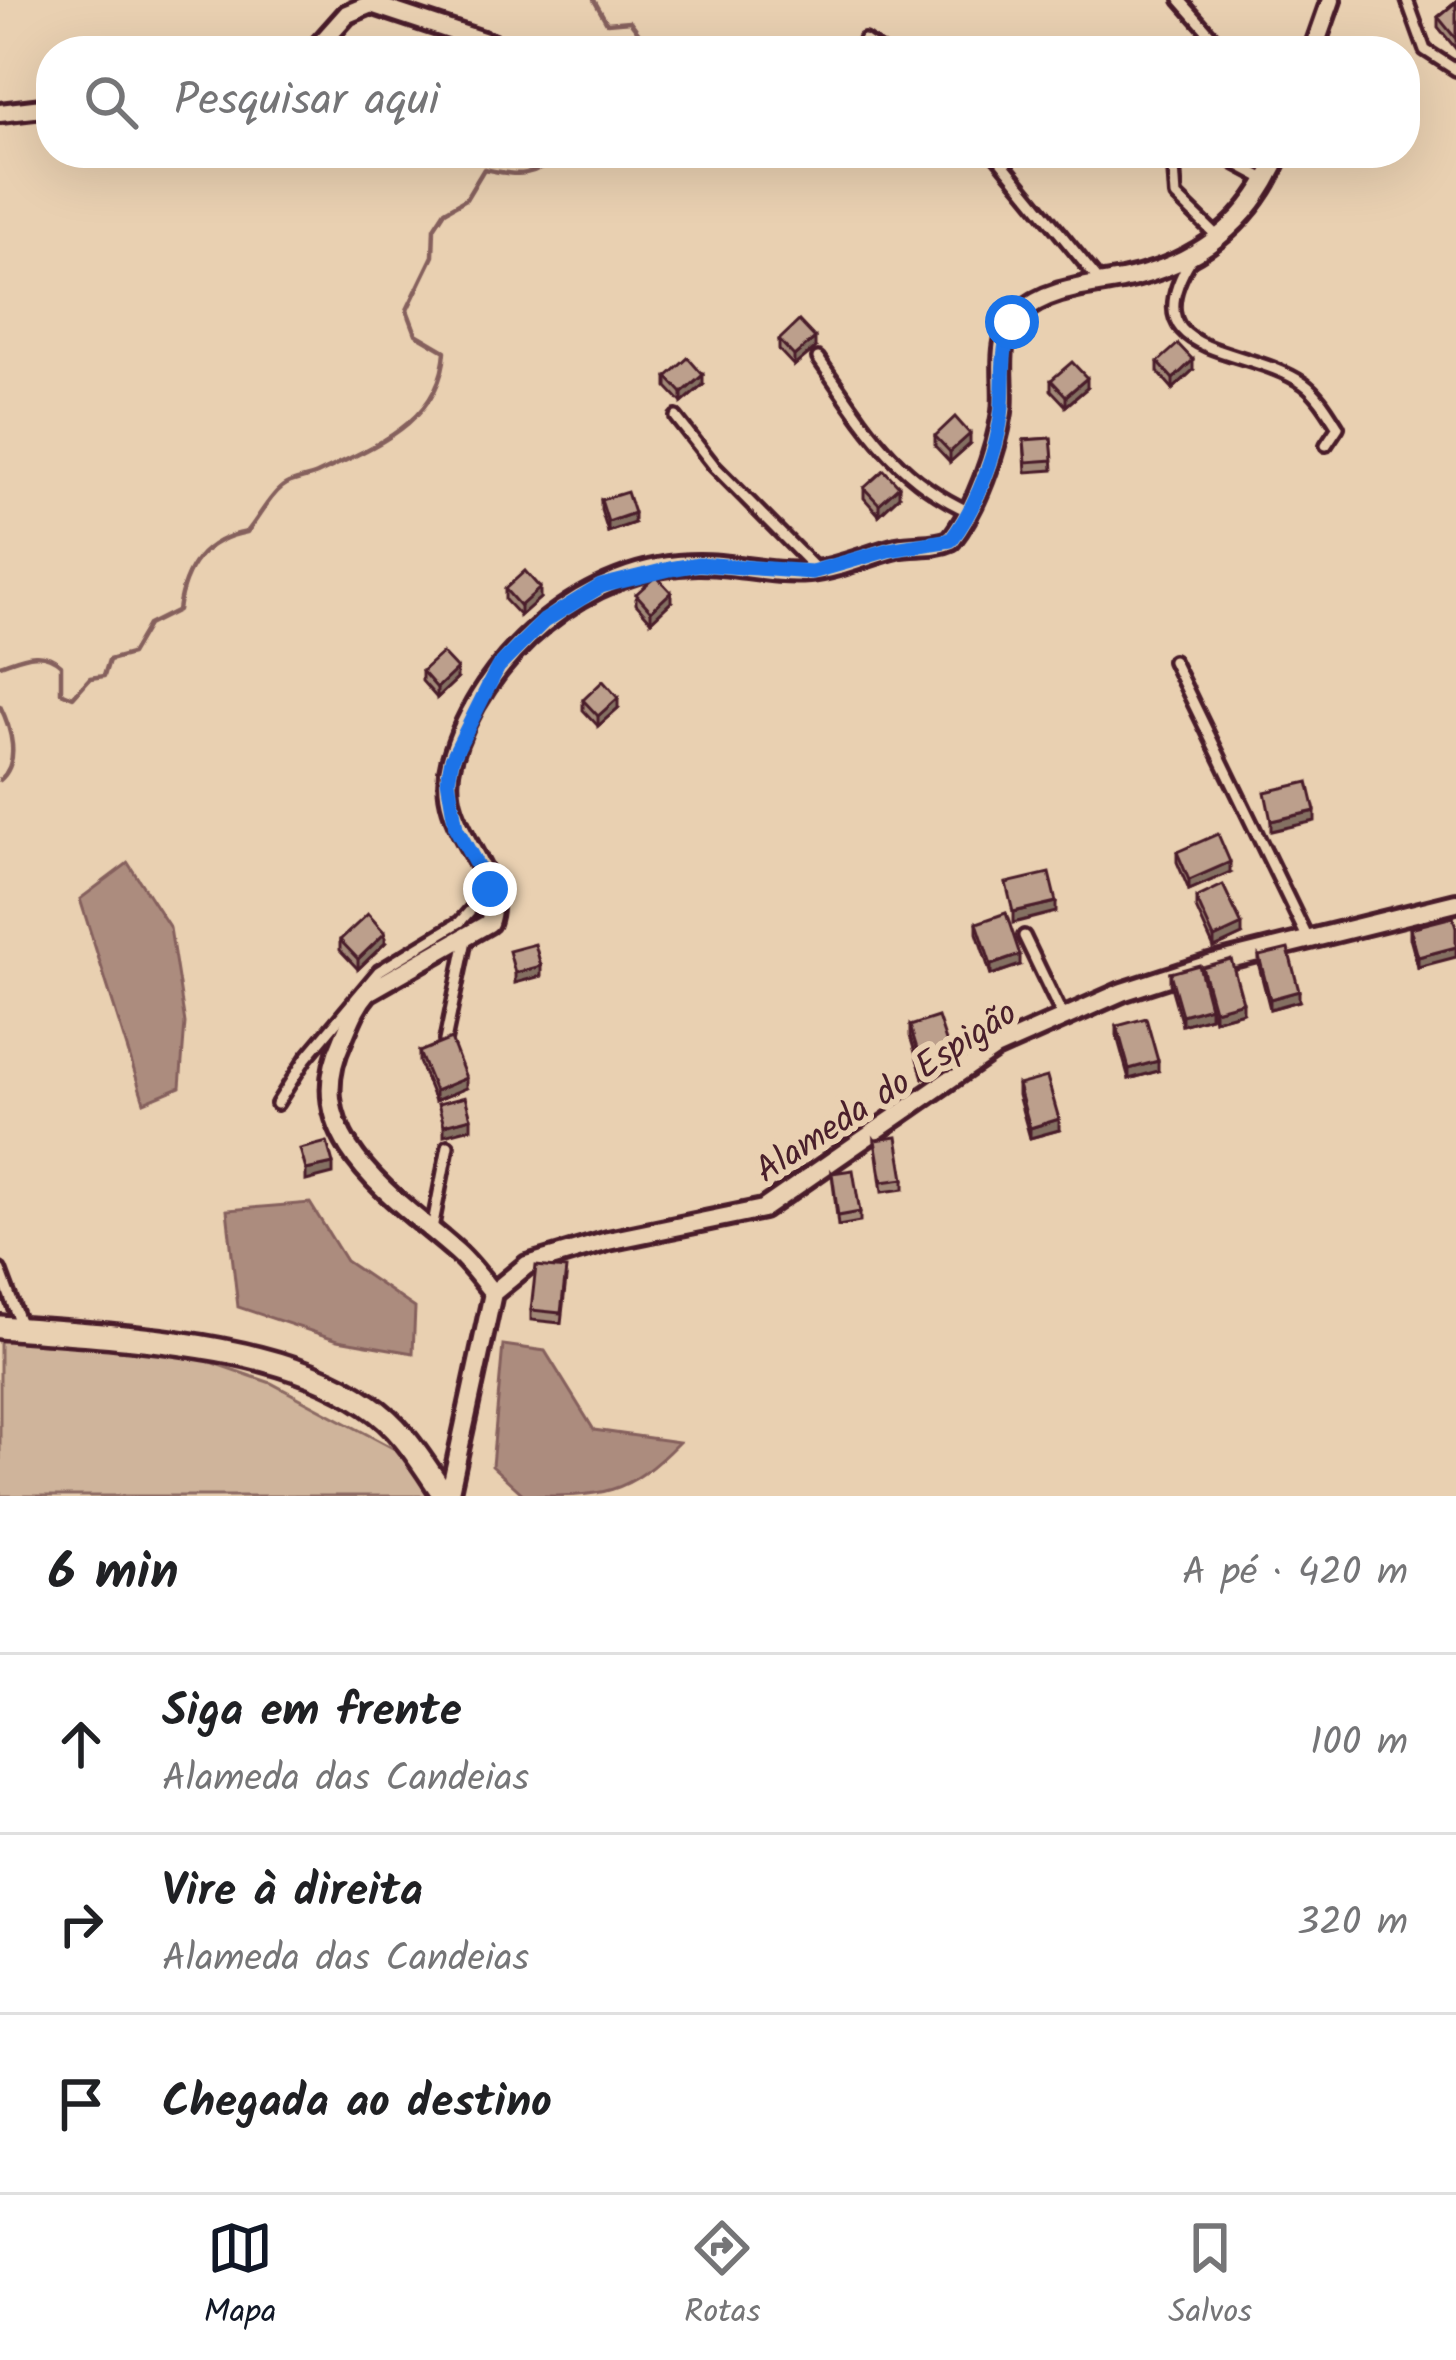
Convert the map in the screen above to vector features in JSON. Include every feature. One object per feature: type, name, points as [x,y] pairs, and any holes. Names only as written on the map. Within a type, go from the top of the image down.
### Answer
[{"type":"street","points":[[1317,36],[1330,0]]},
{"type":"street","points":[[327,36],[347,14],[371,4],[468,36]]},
{"type":"street","points":[[0,112],[36,108]]},
{"type":"street","points":[[447,1496],[493,1293],[459,1253],[403,1210],[348,1150],[333,1107],[332,1074],[356,1005],[368,992],[489,923],[495,906],[456,828],[448,780],[452,759],[491,680],[526,638],[587,594],[640,576],[699,564],[817,570],[951,540],[970,512],[1002,412],[1004,342],[1012,322],[1047,297],[1139,276],[1194,254],[1243,217],[1273,168]]},
{"type":"street","name":"Alameda do Espigão","points":[[493,1293],[509,1276],[548,1257],[763,1209],[982,1057],[1063,1017],[1173,974],[1456,903]]},
{"type":"street","points":[[11,1328],[219,1352],[321,1380],[385,1418],[447,1496]]},
{"type":"lane","points":[[1180,0],[1212,36]]},
{"type":"lane","points":[[1408,0],[1425,50],[1456,70]]},
{"type":"lane","points":[[1006,168],[1100,282]]},
{"type":"lane","points":[[1174,168],[1176,196],[1220,238]]},
{"type":"lane","points":[[1243,168],[1267,180]]},
{"type":"lane","points":[[1194,254],[1170,299],[1174,320],[1192,340],[1268,364],[1306,385],[1339,428],[1326,445]]},
{"type":"lane","points":[[818,358],[899,470],[931,494],[970,512]]},
{"type":"lane","points":[[676,418],[715,467],[817,570]]},
{"type":"lane","points":[[1173,661],[1308,939]]},
{"type":"lane","points":[[277,1104],[306,1058],[380,971],[460,922],[490,889]]},
{"type":"lane","points":[[1024,936],[1063,1017]]},
{"type":"lane","points":[[446,1041],[466,940]]},
{"type":"lane","points":[[431,1232],[448,1146]]},
{"type":"lane","points":[[0,1270],[11,1328]]},
{"type":"shaded area","points":[[128,863],[170,928],[185,1023],[180,1087],[144,1102],[80,899]]},
{"type":"shaded area","points":[[310,1203],[346,1261],[415,1308],[413,1353],[338,1340],[238,1307],[227,1210]]},
{"type":"shaded area","points":[[0,1338],[193,1356],[271,1383],[404,1454],[428,1496],[0,1496]]},
{"type":"shaded area","points":[[503,1345],[545,1351],[594,1430],[679,1442],[644,1473],[612,1489],[525,1496],[492,1466]]},
{"type":"building","points":[[1456,2],[1456,39],[1438,17]]},
{"type":"building","points":[[799,321],[815,338],[794,356],[779,340]]},
{"type":"building","points":[[1178,344],[1193,360],[1173,379],[1158,362]]},
{"type":"building","points":[[688,358],[703,375],[682,393],[667,377]]},
{"type":"building","points":[[1072,362],[1087,378],[1066,396],[1051,380]]},
{"type":"building","points":[[955,417],[970,434],[950,452],[935,436]]},
{"type":"building","points":[[1051,438],[1053,460],[1026,462],[1024,440]]},
{"type":"building","points":[[884,470],[899,486],[879,504],[864,488]]},
{"type":"building","points":[[627,492],[634,513],[608,522],[601,500]]},
{"type":"building","points":[[525,571],[540,588],[520,606],[505,589]]},
{"type":"building","points":[[656,576],[671,592],[651,611],[636,594]]},
{"type":"building","points":[[442,653],[457,669],[437,688],[422,671]]},
{"type":"building","points":[[603,681],[618,698],[598,716],[583,700]]},
{"type":"building","points":[[1308,782],[1315,811],[1271,821],[1265,792]]},
{"type":"building","points":[[1218,834],[1230,862],[1189,880],[1177,852]]},
{"type":"building","points":[[1049,873],[1056,902],[1013,912],[1006,883]]},
{"type":"building","points":[[1223,885],[1242,925],[1214,938],[1196,898]]},
{"type":"building","points":[[1006,913],[1020,955],[991,965],[977,923]]},
{"type":"building","points":[[368,914],[385,933],[358,959],[340,940]]},
{"type":"building","points":[[1453,917],[1456,947],[1418,957],[1410,928]]},
{"type":"building","points":[[535,944],[541,966],[515,973],[509,951]]},
{"type":"building","points":[[1288,949],[1299,991],[1270,999],[1259,956]]},
{"type":"building","points":[[1231,959],[1243,1002],[1214,1010],[1202,967]]},
{"type":"building","points":[[1199,965],[1210,1007],[1182,1015],[1170,973]]},
{"type":"building","points":[[938,1017],[952,1059],[923,1068],[910,1026]]},
{"type":"building","points":[[1146,1018],[1158,1061],[1129,1069],[1117,1026]]},
{"type":"building","points":[[451,1039],[466,1078],[435,1091],[419,1052]]},
{"type":"building","points":[[1047,1077],[1059,1119],[1030,1128],[1018,1085]]},
{"type":"building","points":[[465,1097],[471,1118],[444,1125],[438,1104]]},
{"type":"building","points":[[897,1137],[904,1179],[882,1182],[875,1140]]},
{"type":"building","points":[[327,1142],[333,1164],[306,1170],[300,1149]]},
{"type":"building","points":[[853,1170],[860,1212],[838,1216],[832,1173]]},
{"type":"building","points":[[536,1266],[566,1269],[561,1313],[531,1310]]},
{"type":"waterway","points":[[594,0],[607,23],[630,21],[641,36]]},
{"type":"waterway","points":[[0,665],[46,656],[61,665],[61,692],[73,697],[90,678],[104,676],[109,660],[131,654],[148,625],[178,610],[185,581],[198,558],[219,542],[247,532],[282,487],[360,454],[417,414],[441,376],[445,351],[416,334],[407,310],[433,256],[434,228],[445,211],[466,199],[484,169],[524,173],[541,168]]},
{"type":"waterway","points":[[0,706],[12,754],[0,780]]},
{"type":"route","points":[[490,889],[456,828],[448,780],[452,759],[498,667],[544,621],[601,586],[699,564],[812,572],[888,550],[938,546],[951,540],[970,512],[999,424],[1004,342],[1012,322]]}]
